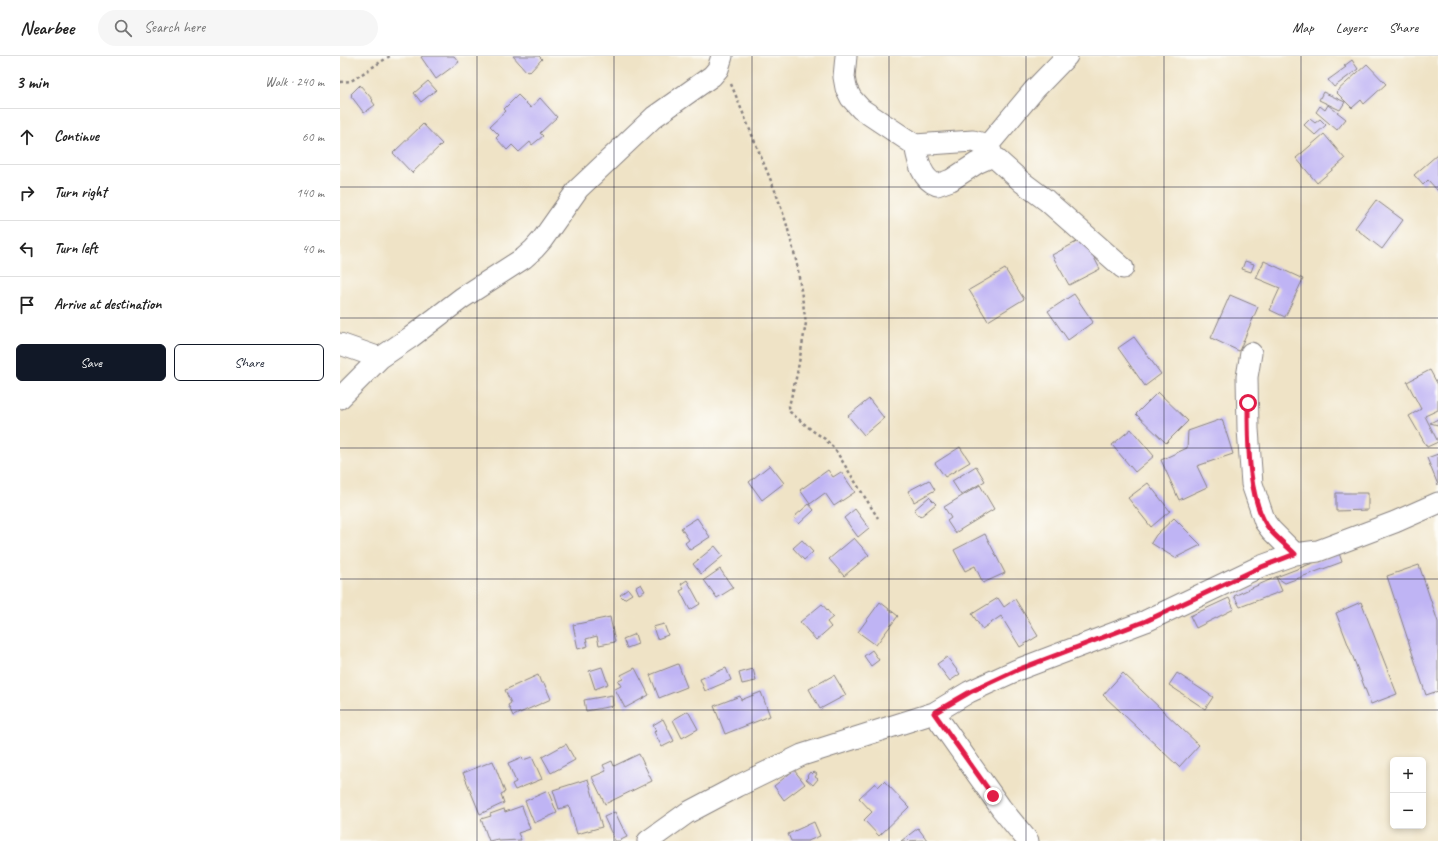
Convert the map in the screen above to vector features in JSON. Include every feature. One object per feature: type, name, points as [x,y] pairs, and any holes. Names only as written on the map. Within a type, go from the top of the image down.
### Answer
[{"type":"street","points":[[340,398],[380,358],[411,337],[462,298],[524,258],[542,240],[578,189],[654,117],[712,76],[718,69],[722,56]]},
{"type":"street","points":[[846,56],[844,77],[846,88],[850,98],[861,109],[915,145],[973,141],[990,151],[1022,182],[1052,205],[1123,268]]},
{"type":"street","points":[[915,145],[918,159],[924,174],[931,183],[937,185],[951,180],[977,163],[990,151],[1035,89],[1067,56]]},
{"type":"street","points":[[340,344],[380,358]]},
{"type":"street","points":[[1251,353],[1247,377],[1248,429],[1252,484],[1265,522],[1270,530],[1295,554]]},
{"type":"street","points":[[648,841],[687,813],[802,755],[934,713],[970,692],[1017,670],[1146,621],[1259,568],[1295,554],[1318,551],[1395,522],[1438,503]]},
{"type":"street","points":[[934,713],[1001,808],[1028,841]]},
{"type":"path","points":[[340,82],[351,81],[390,56]]},
{"type":"path","points":[[731,83],[776,193],[797,264],[806,323],[797,374],[788,406],[790,412],[825,439],[834,448],[878,518]]},
{"type":"building","points":[[454,56],[459,62],[436,79],[421,57]]},
{"type":"building","points":[[513,56],[539,56],[542,59],[530,72],[527,72]]},
{"type":"building","points":[[1352,60],[1358,69],[1334,87],[1328,80],[1346,67],[1344,66]]},
{"type":"building","points":[[1367,64],[1386,84],[1364,104],[1361,100],[1352,108],[1336,92]]},
{"type":"building","points":[[428,81],[436,90],[421,102],[414,93]]},
{"type":"building","points":[[360,85],[373,100],[372,101],[375,105],[364,113],[351,96],[351,94]]},
{"type":"building","points":[[1323,92],[1345,102],[1340,110],[1319,100]]},
{"type":"building","points":[[518,95],[531,108],[540,98],[557,117],[540,133],[543,136],[532,145],[530,142],[519,152],[512,145],[507,150],[496,138],[499,135],[490,126],[506,111],[504,109]]},
{"type":"building","points":[[1328,105],[1346,119],[1337,130],[1316,112],[1320,106],[1325,110]]},
{"type":"building","points":[[1310,119],[1315,123],[1320,119],[1326,125],[1315,135],[1304,125]]},
{"type":"building","points":[[423,124],[442,144],[412,173],[393,153]]},
{"type":"building","points":[[1324,134],[1345,159],[1317,183],[1296,158]]},
{"type":"building","points":[[1437,155],[1438,191],[1428,180],[1423,185],[1414,175]]},
{"type":"building","points":[[1376,200],[1403,220],[1382,249],[1355,228]]},
{"type":"building","points":[[1084,238],[1100,269],[1069,285],[1052,255]]},
{"type":"building","points":[[1245,261],[1254,264],[1251,272],[1242,269]]},
{"type":"building","points":[[1264,261],[1303,279],[1285,317],[1270,310],[1280,288],[1256,278]]},
{"type":"building","points":[[1005,269],[1024,299],[988,321],[969,290]]},
{"type":"building","points":[[1074,294],[1093,322],[1068,340],[1048,311]]},
{"type":"building","points":[[1230,295],[1258,307],[1239,351],[1211,338]]},
{"type":"building","points":[[1134,337],[1161,374],[1145,386],[1118,348]]},
{"type":"building","points":[[1430,370],[1438,385],[1438,410],[1425,416],[1438,442],[1427,447],[1409,416],[1421,409],[1407,382]]},
{"type":"building","points":[[1158,392],[1188,421],[1166,443],[1136,414]]},
{"type":"building","points":[[869,399],[884,418],[864,435],[848,416]]},
{"type":"building","points":[[1222,419],[1233,454],[1197,466],[1207,487],[1179,500],[1161,460],[1187,448],[1188,431]]},
{"type":"building","points":[[1438,419],[1438,425],[1430,423]]},
{"type":"building","points":[[1131,429],[1154,456],[1135,472],[1112,445]]},
{"type":"building","points":[[960,447],[970,462],[945,477],[935,463]]},
{"type":"building","points":[[1438,454],[1438,485],[1427,458]]},
{"type":"building","points":[[770,465],[784,483],[762,500],[749,482]]},
{"type":"building","points":[[976,466],[985,481],[961,495],[952,481]]},
{"type":"building","points":[[828,470],[833,477],[841,472],[855,492],[834,506],[825,493],[810,504],[800,490]]},
{"type":"building","points":[[929,480],[935,490],[914,502],[908,491]]},
{"type":"building","points":[[1148,483],[1170,511],[1151,527],[1128,498]]},
{"type":"building","points":[[980,485],[994,509],[955,533],[947,521],[951,518],[944,507]]},
{"type":"building","points":[[1336,493],[1368,493],[1368,510],[1336,511]]},
{"type":"building","points":[[929,497],[936,504],[920,517],[914,510]]},
{"type":"building","points":[[809,504],[814,510],[799,524],[794,517]]},
{"type":"building","points":[[855,509],[869,528],[858,537],[844,518]]},
{"type":"building","points":[[697,518],[710,537],[690,550],[685,543],[689,540],[681,528]]},
{"type":"building","points":[[1174,518],[1201,545],[1175,558],[1151,543],[1156,535]]},
{"type":"building","points":[[985,534],[1005,573],[983,583],[975,566],[965,571],[954,550]]},
{"type":"building","points":[[854,538],[869,555],[844,576],[829,559]]},
{"type":"building","points":[[802,540],[813,552],[804,560],[793,548]]},
{"type":"building","points":[[715,546],[723,556],[701,574],[693,564]]},
{"type":"building","points":[[1339,553],[1342,562],[1285,583],[1276,577]]},
{"type":"building","points":[[1419,565],[1438,622],[1438,691],[1426,695],[1387,576]]},
{"type":"building","points":[[720,569],[733,588],[717,598],[704,580]]},
{"type":"building","points":[[1276,577],[1282,591],[1240,607],[1234,596]]},
{"type":"building","points":[[687,580],[700,604],[690,610],[680,591],[684,589],[681,584]]},
{"type":"building","points":[[641,584],[645,591],[639,594],[636,587]]},
{"type":"building","points":[[628,589],[632,594],[624,599],[620,595]]},
{"type":"building","points":[[998,598],[1004,607],[1015,599],[1038,636],[1020,647],[1001,616],[982,629],[972,614]]},
{"type":"building","points":[[1229,598],[1234,609],[1196,628],[1190,616]]},
{"type":"building","points":[[880,602],[898,616],[876,645],[858,632]]},
{"type":"building","points":[[1361,602],[1397,694],[1371,704],[1336,613]]},
{"type":"building","points":[[822,604],[833,617],[827,622],[831,627],[816,640],[800,622]]},
{"type":"building","points":[[610,617],[615,642],[599,645],[597,636],[586,639],[588,646],[578,649],[573,625]]},
{"type":"building","points":[[664,624],[668,635],[657,639],[653,627]]},
{"type":"building","points":[[635,634],[638,644],[627,648],[623,639]]},
{"type":"building","points":[[872,650],[879,660],[871,666],[864,656]]},
{"type":"building","points":[[947,657],[960,674],[950,681],[937,664]]},
{"type":"building","points":[[678,664],[687,687],[659,698],[650,675]]},
{"type":"building","points":[[602,667],[608,684],[595,689],[589,671]]},
{"type":"building","points":[[635,668],[649,695],[625,708],[615,689],[621,686],[618,681],[623,679],[621,675]]},
{"type":"building","points":[[726,668],[731,680],[705,691],[700,679]]},
{"type":"building","points":[[753,669],[756,681],[742,684],[739,673]]},
{"type":"building","points":[[1123,673],[1199,745],[1179,767],[1103,695]]},
{"type":"building","points":[[1177,673],[1213,697],[1205,709],[1169,685]]},
{"type":"building","points":[[538,675],[541,683],[544,683],[551,699],[513,716],[508,705],[511,703],[505,690]]},
{"type":"building","points":[[834,675],[846,695],[820,709],[809,689]]},
{"type":"building","points":[[761,692],[770,716],[725,734],[714,706],[740,696],[741,700]]},
{"type":"building","points":[[612,695],[613,706],[586,711],[584,700]]},
{"type":"building","points":[[688,711],[698,729],[682,738],[673,720]]},
{"type":"building","points":[[663,719],[674,741],[662,747],[654,732],[656,730],[653,725]]},
{"type":"building","points":[[566,744],[575,760],[551,773],[542,757]]},
{"type":"building","points":[[639,754],[652,781],[605,804],[592,777],[606,771],[603,765],[612,761],[614,766]]},
{"type":"building","points":[[522,757],[523,760],[532,757],[542,779],[515,790],[512,784],[516,782],[508,763]]},
{"type":"building","points":[[493,761],[505,792],[501,794],[504,803],[480,814],[463,773]]},
{"type":"building","points":[[794,770],[805,784],[784,800],[774,786]]},
{"type":"building","points":[[810,772],[812,774],[814,772],[817,774],[815,777],[818,779],[813,785],[806,779]]},
{"type":"building","points":[[588,779],[602,827],[577,834],[569,806],[559,809],[553,790]]},
{"type":"building","points":[[884,781],[909,807],[879,836],[864,820],[872,812],[859,798],[875,783],[878,787]]},
{"type":"building","points":[[548,791],[557,813],[534,823],[525,801]]},
{"type":"building","points":[[522,806],[530,829],[518,833],[521,840],[499,841],[498,839],[489,841],[481,819],[491,816],[490,814],[504,809],[505,812]]},
{"type":"building","points":[[615,812],[627,837],[619,841],[615,841],[604,817]]},
{"type":"building","points":[[814,822],[820,836],[808,841],[791,841],[788,834]]},
{"type":"building","points":[[918,828],[927,840],[901,841]]},
{"type":"route","points":[[993,796],[934,713],[970,692],[990,684],[1017,670],[1146,621],[1259,568],[1295,554],[1270,530],[1265,522],[1252,484],[1248,429],[1248,403]]}]
